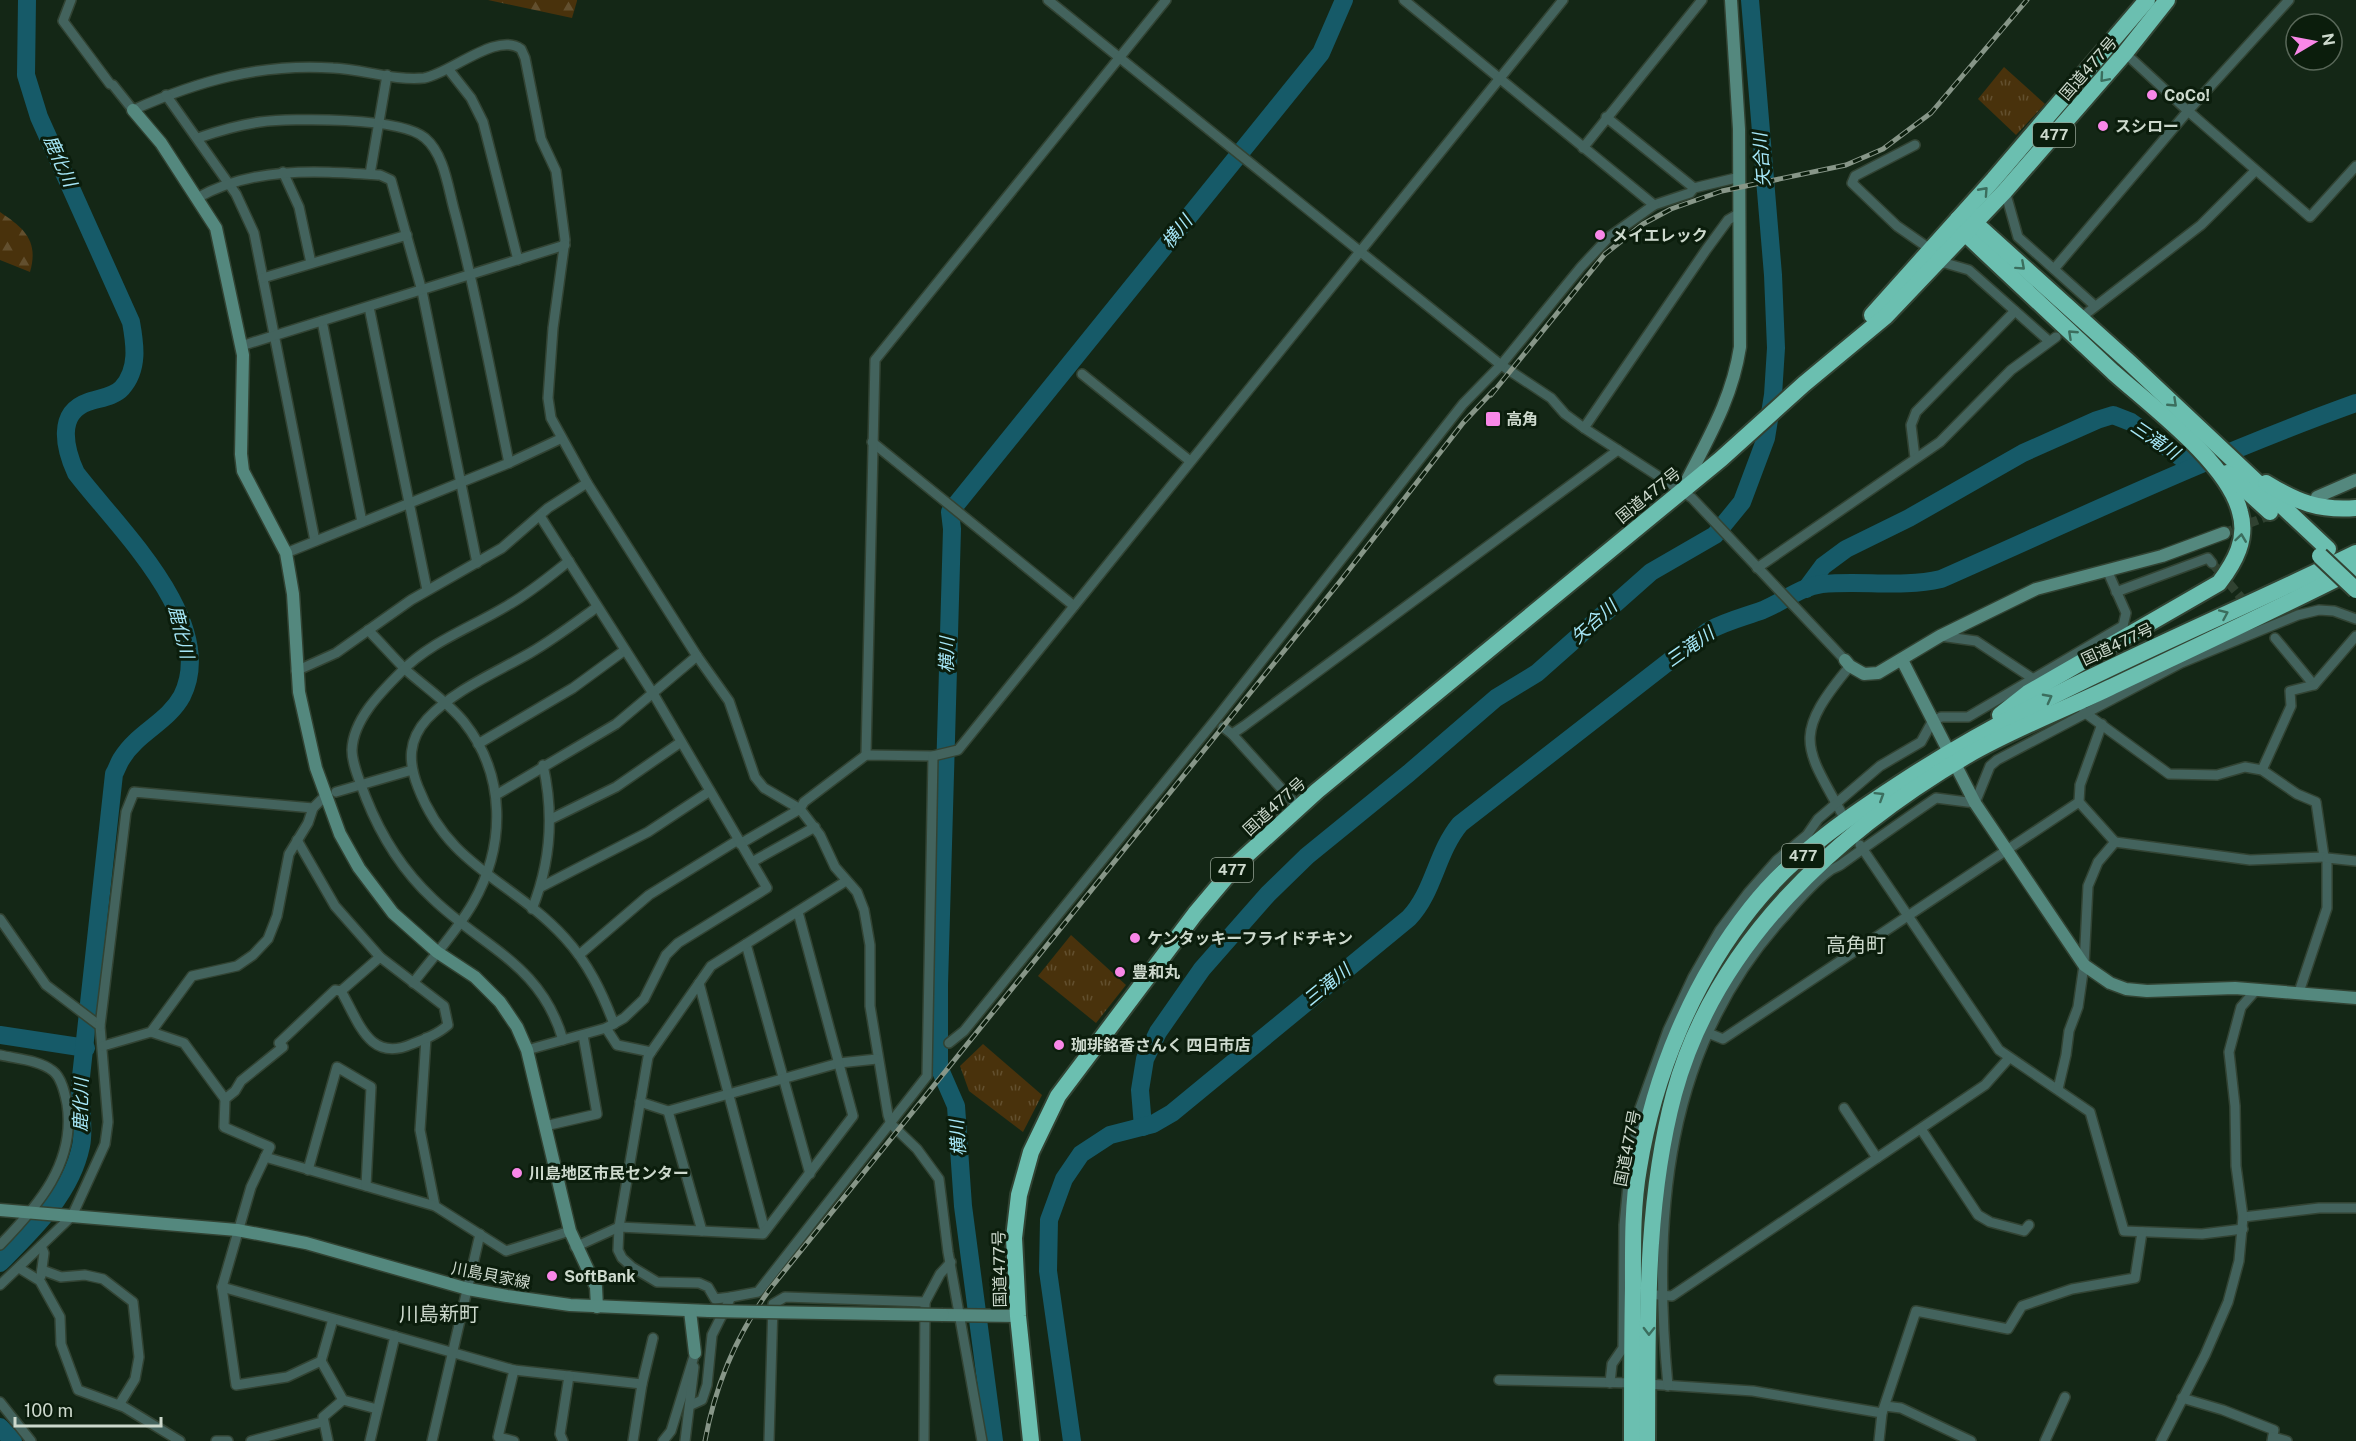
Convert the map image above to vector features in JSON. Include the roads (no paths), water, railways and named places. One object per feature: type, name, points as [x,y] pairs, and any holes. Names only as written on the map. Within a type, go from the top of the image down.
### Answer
[{"type":"highway","name":"国道477号","points":[[1804,384],[1877,309],[1958,219],[2147,0]]},
{"type":"highway","name":"国道477号","points":[[1031,1441],[1018,1316],[1014,1238],[1019,1195],[1031,1152],[1058,1096],[1194,914],[1238,863],[1299,807],[1687,495],[1721,459],[1804,384],[1886,316],[2005,191],[2125,53],[2167,0]]},
{"type":"highway","name":"477","points":[[1958,219],[2130,363],[2236,462],[2249,488],[2241,521],[2240,547],[2233,564],[2219,583],[2028,693],[1964,744]]},
{"type":"highway","name":"477","points":[[1971,229],[2115,373],[2215,468],[2249,488],[2324,553],[2356,576]]},
{"type":"highway","name":"477","points":[[2249,488],[2316,508],[2332,510],[2356,508]]},
{"type":"highway","name":"477","points":[[2324,553],[2356,590]]},
{"type":"highway","name":"国道477号","points":[[1632,1441],[1655,1295],[1651,1237],[1659,1166],[1675,1093],[1698,1026],[1715,992],[1768,917],[1800,883],[1858,842],[1875,817],[1951,759],[1964,744],[2083,679],[2356,553]]},
{"type":"highway","name":"国道477号","points":[[1647,1441],[1640,1384],[1633,1249],[1638,1169],[1652,1109],[1679,1030],[1715,957],[1753,906],[1785,872],[1844,819],[1951,759],[1970,754],[2356,569]]},
{"type":"highway","name":"477","points":[[2315,590],[2336,585],[2356,576]]},
{"type":"street","points":[[71,0],[63,21],[110,84],[113,84],[161,143],[216,228],[241,346],[243,471],[286,553],[293,594],[296,671],[308,739],[331,794],[349,852],[376,893],[408,928],[437,952],[475,976],[494,994],[510,1015],[527,1050],[570,1231],[575,1247],[596,1287],[597,1307]]},
{"type":"street","points":[[1048,0],[1359,253],[1501,365],[1551,398],[1565,414],[1584,428],[1687,495],[1847,663],[1864,674],[1878,673],[1941,636],[2036,589],[2162,556],[2224,533]]},
{"type":"street","points":[[866,755],[875,360],[1166,0]]},
{"type":"street","points":[[1404,0],[1654,206]]},
{"type":"street","points":[[579,956],[644,899],[739,842],[800,809],[804,802],[866,755],[933,756],[958,750],[1563,0]]},
{"type":"street","points":[[1583,148],[1702,0]]},
{"type":"street","points":[[1687,495],[1720,419],[1736,371],[1742,322],[1740,177],[1731,0]]},
{"type":"street","points":[[2054,269],[2188,111],[2289,0]]},
{"type":"street","points":[[133,110],[166,95],[215,79],[278,68],[335,68],[423,78],[450,70],[479,52],[499,46],[512,44],[521,49],[525,58],[541,139],[556,171],[565,246],[553,328],[548,398],[550,418],[587,483],[697,656],[729,701],[755,777],[764,788],[800,809],[815,826],[835,867],[857,892],[864,910],[870,945],[870,1006],[891,1125],[917,1149],[939,1179],[982,1441]]},
{"type":"street","points":[[2125,53],[2255,171],[2310,217],[2356,166]]},
{"type":"street","points":[[450,70],[471,98],[483,122],[518,260]]},
{"type":"street","points":[[370,174],[387,75]]},
{"type":"street","points":[[166,95],[228,182],[249,220],[263,278],[315,542]]},
{"type":"street","points":[[1606,117],[1694,188]]},
{"type":"street","points":[[198,138],[234,126],[284,120],[378,123],[413,129],[426,138],[437,153],[471,274],[509,463]]},
{"type":"street","points":[[1915,144],[1855,176],[1852,183],[1897,226],[1930,249]]},
{"type":"street","points":[[2087,314],[2201,225],[2255,171]]},
{"type":"street","points":[[197,198],[228,182],[283,172],[370,174],[385,176],[391,180],[422,291],[477,563]]},
{"type":"street","points":[[283,172],[299,207],[312,263]]},
{"type":"street","points":[[949,1043],[964,1031],[1208,729],[1463,404],[1501,365],[1581,267],[1610,237],[1654,206],[1690,193],[1694,188],[1740,177]]},
{"type":"street","points":[[2005,191],[2018,237],[2095,306]]},
{"type":"street","points":[[1584,428],[1706,250],[1728,220],[1740,213]]},
{"type":"street","points":[[263,278],[407,234]]},
{"type":"street","points":[[241,346],[565,246]]},
{"type":"street","points":[[1758,568],[1940,442],[2011,370],[2053,339],[2015,311],[1969,270],[1945,263],[1935,265]]},
{"type":"street","points":[[369,307],[427,590]]},
{"type":"street","points":[[1915,458],[1911,425],[1916,412],[2015,311]]},
{"type":"street","points":[[322,321],[362,522]]},
{"type":"street","points":[[1082,374],[1190,461]]},
{"type":"street","points":[[286,553],[461,483],[560,439]]},
{"type":"street","points":[[872,442],[1074,606]]},
{"type":"street","points":[[1232,734],[1618,450]]},
{"type":"street","points":[[2317,497],[2356,480]]},
{"type":"street","points":[[296,671],[336,653],[427,590],[502,548],[540,516],[587,483]]},
{"type":"street","points":[[527,1050],[584,1035],[610,1026],[624,1018],[644,999],[662,963],[678,943],[767,888],[654,695],[540,516]]},
{"type":"street","points":[[2116,592],[2208,558],[2212,563]]},
{"type":"street","points":[[564,1040],[548,1006],[525,974],[500,950],[433,899],[398,858],[378,826],[361,784],[352,751],[356,733],[380,693],[405,668],[452,637],[523,596],[569,561]]},
{"type":"street","points":[[1610,1383],[1612,1364],[1623,1348],[1624,1225],[1630,1165],[1640,1108],[1668,1030],[1693,977],[1720,930],[1777,860],[1807,835],[1818,819],[1880,766],[1921,742],[1932,722],[1941,717],[1968,717],[2123,626],[2126,612],[2107,570]]},
{"type":"street","points":[[597,607],[549,642],[445,703],[416,734],[410,758],[412,770],[435,822],[457,850],[486,876],[532,909],[559,932],[579,956],[600,989],[617,1045],[651,1052]]},
{"type":"street","points":[[1975,803],[1990,766],[1997,760],[2084,712],[2181,663],[2306,612],[2334,611],[2356,619]]},
{"type":"street","points":[[368,630],[405,668],[464,722],[478,744],[496,795],[496,838],[486,876],[460,921],[413,984]]},
{"type":"street","points":[[1941,636],[1976,641],[2032,678]]},
{"type":"street","points":[[2262,770],[2291,706],[2290,691],[2314,685],[2356,636]]},
{"type":"street","points":[[2275,638],[2314,685]]},
{"type":"street","points":[[478,744],[573,688],[625,650]]},
{"type":"street","points":[[496,795],[543,765],[616,724],[654,695],[697,656]]},
{"type":"street","points":[[1902,660],[1975,803],[2084,965],[2110,983],[2126,989],[2146,991],[2257,989],[2356,998]]},
{"type":"street","points":[[1847,663],[1814,716],[1809,736],[1811,754],[1835,804],[1858,842],[1990,1038],[2009,1058],[2090,1112],[2124,1231],[2202,1234],[2243,1229]]},
{"type":"street","points":[[2084,712],[2169,774],[2217,775],[2246,767],[2262,770],[2297,794],[2316,802],[2325,858],[2327,908],[2299,992]]},
{"type":"street","points":[[2102,724],[2080,785],[2079,802],[2115,842],[2250,860],[2325,858],[2356,861]]},
{"type":"street","points":[[1223,727],[1299,807]]},
{"type":"street","points":[[551,819],[616,787],[681,742]]},
{"type":"street","points":[[846,881],[711,966],[648,1057],[618,1250],[622,1258],[657,1282],[699,1283],[708,1287],[715,1299],[758,1292],[891,1125],[927,1076],[933,756]]},
{"type":"street","points":[[532,909],[541,887],[551,819],[543,765]]},
{"type":"street","points":[[151,1032],[192,976],[237,966],[253,955],[268,939],[277,916],[286,865],[313,808],[331,794],[412,770]]},
{"type":"street","points":[[541,887],[648,832],[710,791]]},
{"type":"street","points":[[0,1285],[72,1216],[105,1144],[108,1122],[103,1046],[99,1026],[126,812],[134,792],[313,808]]},
{"type":"street","points":[[1668,1386],[1655,1295],[1662,1230],[1674,1137],[1686,1092],[1708,1033],[1734,984],[1766,936],[1858,842],[1936,798],[1975,803]]},
{"type":"street","points":[[1708,1033],[1723,1039],[2079,802]]},
{"type":"street","points":[[752,862],[815,826]]},
{"type":"street","points":[[297,840],[335,906],[380,957],[444,1006],[448,1015],[448,1024],[426,1038],[400,1050],[381,1049],[367,1037],[341,991]]},
{"type":"street","points":[[2058,1089],[2069,1031],[2078,1007],[2084,965],[2088,886],[2098,862],[2115,842]]},
{"type":"street","points":[[575,1247],[620,1227],[763,1234],[854,1116],[798,912]]},
{"type":"street","points":[[0,919],[46,986],[99,1026]]},
{"type":"street","points":[[746,944],[810,1174]]},
{"type":"street","points":[[341,991],[380,957]]},
{"type":"street","points":[[699,983],[765,1231]]},
{"type":"street","points":[[2161,1441],[2205,1355],[2228,1302],[2239,1261],[2243,1216],[2236,1167],[2235,1106],[2229,1052],[2241,1007],[2257,989]]},
{"type":"street","points":[[225,1099],[235,1091],[241,1081],[283,1047],[279,1043],[289,1032],[335,990],[341,991]]},
{"type":"street","points":[[103,1046],[151,1032],[184,1042],[225,1099],[224,1127],[270,1147],[251,1187],[222,1287],[233,1386],[287,1377],[321,1361]]},
{"type":"street","points":[[546,1126],[597,1114],[584,1035]]},
{"type":"street","points":[[426,1038],[420,1130],[435,1206]]},
{"type":"street","points":[[0,1055],[42,1064],[55,1072],[65,1090],[69,1138],[55,1178],[32,1213],[0,1245]]},
{"type":"street","points":[[1655,1295],[1672,1296],[1985,1085],[2009,1058]]},
{"type":"street","points":[[640,1102],[668,1111],[839,1063],[878,1059]]},
{"type":"street","points":[[308,1170],[338,1067],[371,1087],[366,1186]]},
{"type":"street","points":[[1844,1108],[1877,1158]]},
{"type":"street","points":[[668,1111],[702,1231]]},
{"type":"street","points":[[1921,1129],[1978,1215],[1990,1222],[2024,1231],[2029,1225]]},
{"type":"street","points":[[265,1157],[435,1206],[506,1251],[570,1231]]},
{"type":"street","points":[[2243,1216],[2319,1208],[2356,1208]]},
{"type":"street","name":"川島貝家線","points":[[0,1210],[237,1230],[306,1244],[468,1289],[597,1307],[690,1311],[1018,1316]]},
{"type":"street","points":[[1879,1441],[1883,1410],[1916,1311],[2008,1329],[2022,1306],[2072,1289],[2135,1278],[2142,1232]]},
{"type":"street","points":[[432,1441],[480,1234]]},
{"type":"street","points":[[40,1281],[44,1253],[41,1246]]},
{"type":"street","points":[[924,1441],[926,1302],[940,1274],[951,1262]]},
{"type":"street","points":[[19,1268],[40,1281],[60,1317],[61,1344],[78,1390],[119,1405],[180,1441]]},
{"type":"street","points":[[42,1270],[61,1277],[85,1275],[103,1279],[133,1302],[139,1357],[135,1379],[119,1405]]},
{"type":"street","points":[[222,1287],[514,1370],[642,1383]]},
{"type":"street","points":[[691,1405],[702,1400],[707,1385],[712,1335],[731,1297]]},
{"type":"street","points":[[769,1441],[771,1322],[773,1304],[776,1300],[785,1297],[926,1302]]},
{"type":"street","points":[[685,1441],[691,1405],[694,1353],[690,1311]]},
{"type":"street","points":[[333,1319],[321,1361],[343,1400],[377,1409]]},
{"type":"street","points":[[370,1441],[395,1336]]},
{"type":"street","points":[[633,1441],[642,1383],[653,1338]]},
{"type":"street","points":[[663,1441],[671,1431],[694,1353]]},
{"type":"street","points":[[514,1370],[498,1437],[514,1441]]},
{"type":"street","points":[[563,1441],[560,1434],[568,1376]]},
{"type":"street","points":[[1499,1380],[1640,1384],[1785,1394],[1883,1410],[1901,1408],[1971,1441]]},
{"type":"street","points":[[2045,1441],[2065,1397]]},
{"type":"street","points":[[2182,1398],[2223,1410],[2274,1430],[2272,1439],[2287,1441]]},
{"type":"street","points":[[251,1441],[322,1422],[328,1411],[343,1400]]},
{"type":"street","points":[[0,1402],[31,1441]]},
{"type":"street","points":[[322,1422],[327,1431],[328,1441]]},
{"type":"street","points":[[216,1441],[228,1441]]},
{"type":"waterway","name":"鹿化川","points":[[0,1263],[49,1210],[69,1180],[76,1163],[82,1139],[80,1086],[114,774],[128,749],[176,705],[182,696],[190,667],[187,638],[176,607],[137,548],[76,473],[69,453],[66,433],[71,414],[78,407],[111,395],[122,388],[133,365],[134,339],[131,322],[39,117],[26,75],[27,0]]},
{"type":"waterway","name":"横川","points":[[994,1441],[963,1206],[956,1106],[939,1067],[939,985],[952,529],[950,512],[1321,53],[1344,0]]},
{"type":"waterway","name":"矢合川","points":[[1143,1127],[1140,1090],[1145,1059],[1158,1032],[1202,969],[1268,894],[1307,856],[1496,698],[1537,673],[1651,572],[1715,535],[1742,502],[1766,438],[1773,395],[1776,348],[1773,275],[1750,0]]},
{"type":"waterway","name":"三滝川","points":[[1072,1441],[1048,1271],[1049,1220],[1064,1179],[1081,1154],[1110,1135],[1153,1124],[1172,1113],[1409,918],[1424,896],[1445,847],[1460,824],[1708,631],[1770,607],[1799,591],[1822,584],[1912,583],[1941,579],[2199,465],[2356,403]]},
{"type":"waterway","name":"三滝川","points":[[1806,589],[1823,566],[1846,549],[1909,518],[2023,453],[2097,420],[2113,415],[2131,422],[2193,466]]},
{"type":"waterway","points":[[0,1035],[86,1048]]},
{"type":"waterway","name":"鹿化川","points":[[0,1427],[13,1441]]},
{"type":"tunnel","points":[[2224,533],[2276,513]]},
{"type":"tunnel","points":[[2212,563],[2249,607]]},
{"type":"railway","points":[[1491,395],[1605,254],[1643,224],[1671,209],[1722,191],[1846,165],[1883,149],[1931,113],[2027,0]]},
{"type":"railway","points":[[705,1441],[715,1400],[729,1361],[747,1324],[770,1289],[1342,579],[1463,423],[1494,390]]},
{"type":"place","name":"CoCo!","points":[[2152,95]]},
{"type":"place","name":"スシロー","points":[[2103,126]]},
{"type":"place","name":"メイエレック","points":[[1600,235]]},
{"type":"place","name":"高角","points":[[1493,419]]},
{"type":"place","name":"ケンタッキーフライドチキン","points":[[1135,938]]},
{"type":"place","name":"豊和丸","points":[[1120,972]]},
{"type":"place","name":"珈琲銘香さんく 四日市店","points":[[1059,1045]]},
{"type":"place","name":"川島地区市民センター","points":[[517,1173]]},
{"type":"place","name":"SoftBank","points":[[552,1276]]},
{"type":"district","name":"高角町","points":[[1856,945]]},
{"type":"district","name":"川島新町","points":[[439,1314]]}]
